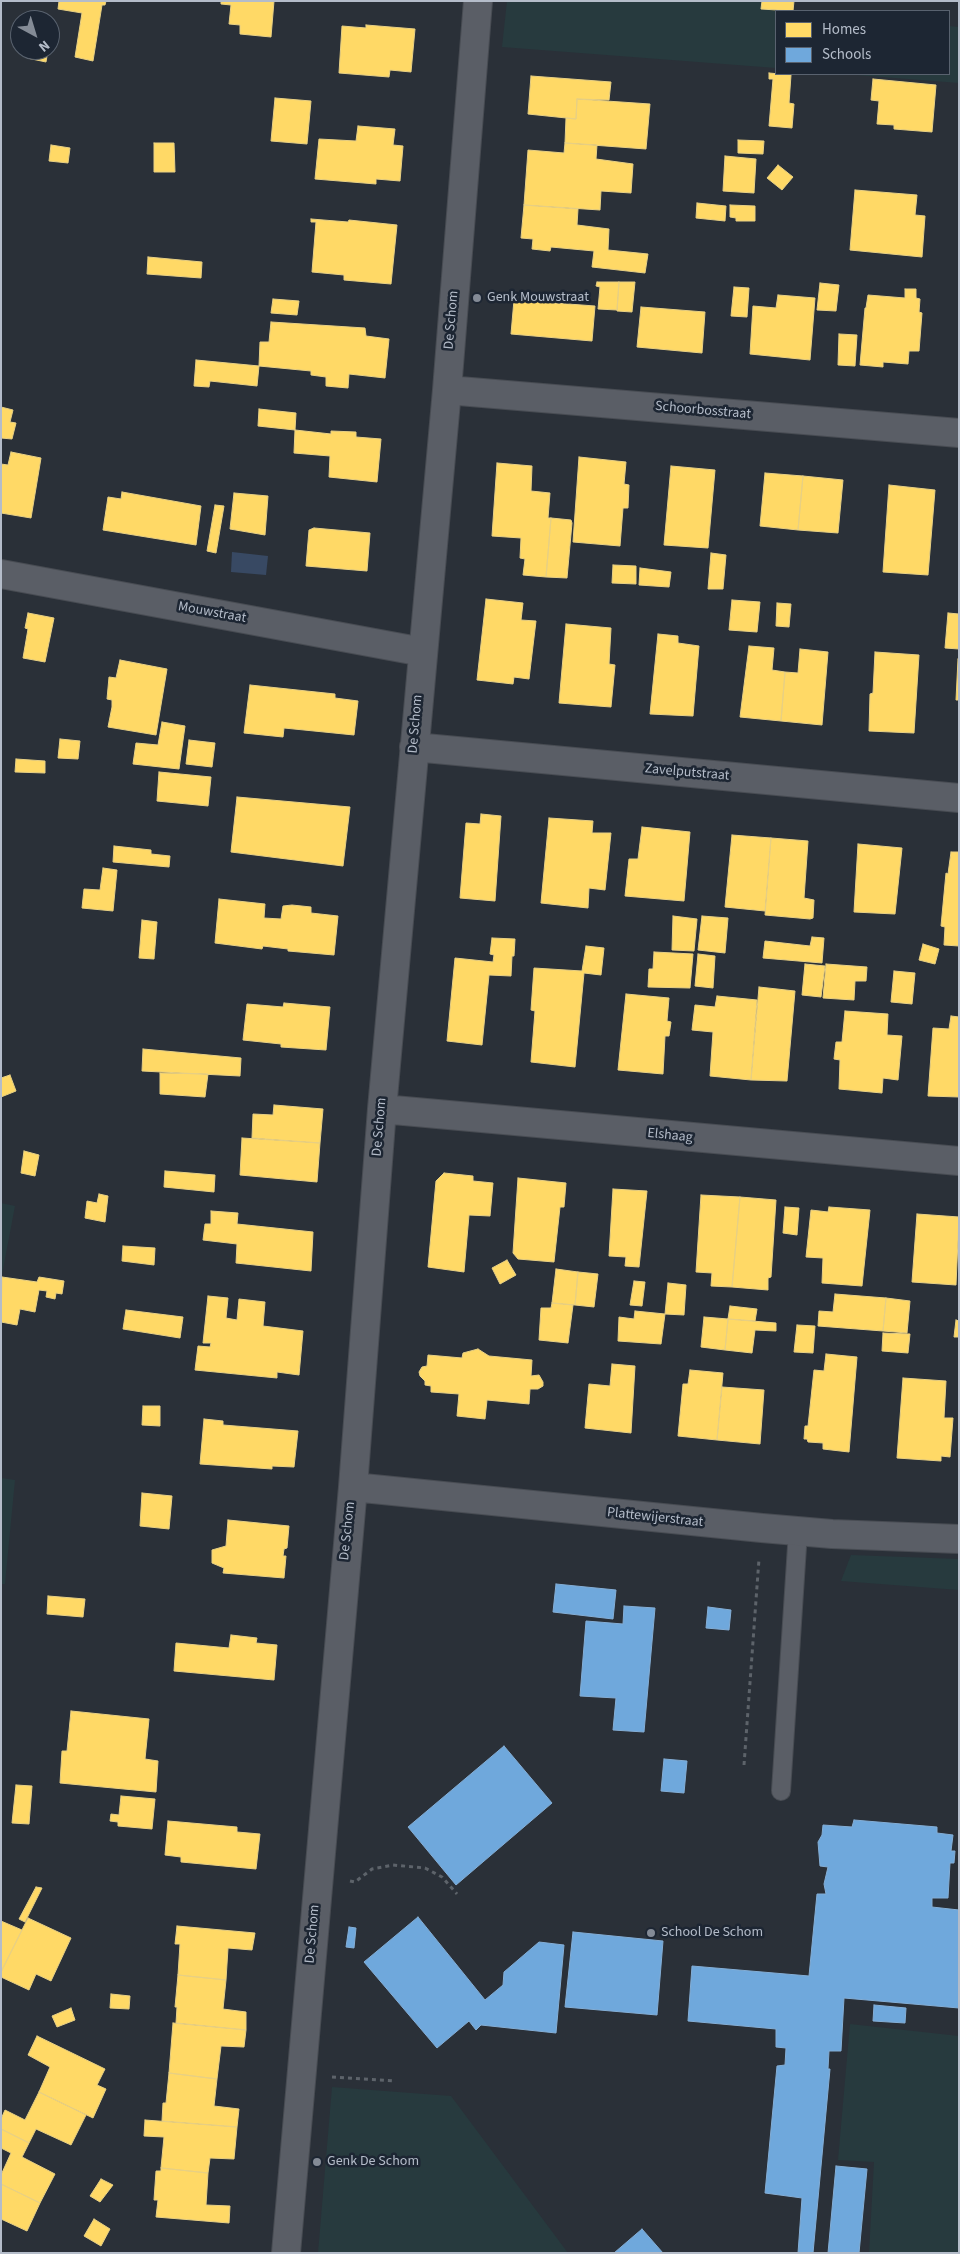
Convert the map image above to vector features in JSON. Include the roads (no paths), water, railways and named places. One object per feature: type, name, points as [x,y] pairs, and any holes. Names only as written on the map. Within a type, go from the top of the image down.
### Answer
[{"type":"street","name":"De Schom","points":[[286,2253],[352,1488],[382,1109],[447,390],[478,1]]},
{"type":"street","name":"Schoorbosstraat","points":[[447,390],[959,433]]},
{"type":"street","name":"Mouwstraat","points":[[1,574],[423,652]]},
{"type":"street","name":"Zavelputstraat","points":[[414,747],[959,798]]},
{"type":"street","name":"Elshaag","points":[[382,1109],[959,1162]]},
{"type":"street","name":"Plattewijerstraat","points":[[352,1488],[798,1531],[959,1539]]},
{"type":"lane","points":[[781,1791],[798,1531]]},
{"type":"water","points":[[232,552],[268,556],[266,575],[231,572]]},
{"type":"place","name":"Genk Mouwstraat","points":[[477,298]]},
{"type":"place","name":"School De Schom","points":[[651,1933]]},
{"type":"place","name":"Genk De Schom","points":[[317,2162]]}]
